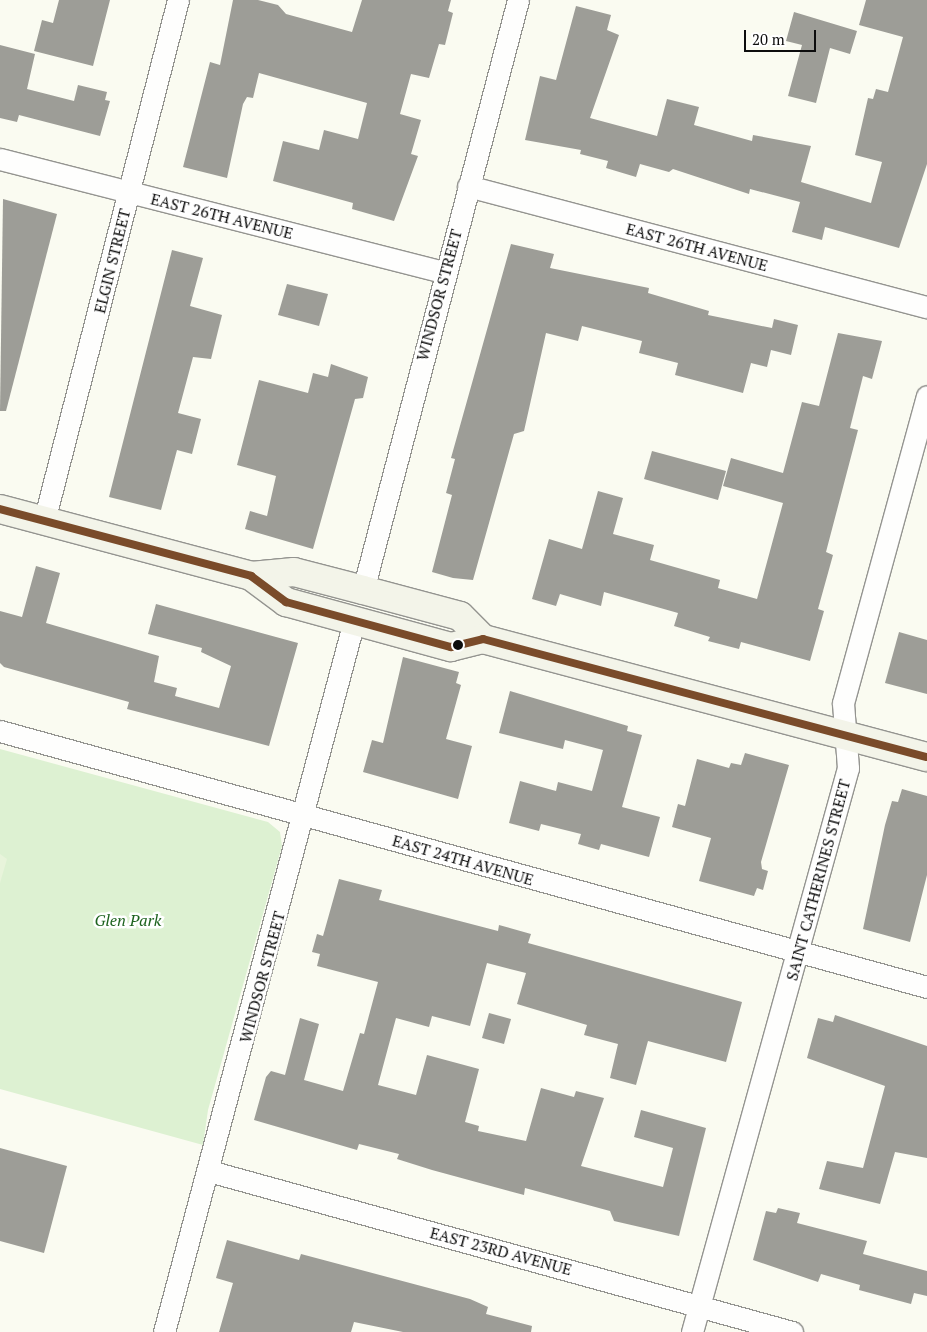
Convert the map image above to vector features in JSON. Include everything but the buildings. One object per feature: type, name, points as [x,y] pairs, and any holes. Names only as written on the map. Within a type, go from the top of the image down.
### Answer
[{"type":"main road","points":[[0,509],[251,576],[294,572],[363,590],[460,616],[483,638],[927,757]]},
{"type":"main road","points":[[251,576],[286,602],[354,621],[452,647],[483,638]]},
{"type":"street","name":"ELGIN STREET","points":[[44,521],[178,0]]},
{"type":"street","name":"WINDSOR STREET","points":[[363,590],[444,272],[518,0]]},
{"type":"street","name":"EAST 26TH AVENUE","points":[[0,159],[444,272]]},
{"type":"street","name":"EAST 26TH AVENUE","points":[[468,186],[927,307]]},
{"type":"street","name":"SAINT CATHERINES STREET","points":[[692,1332],[848,768],[845,694],[927,396]]},
{"type":"street","name":"WINDSOR STREET","points":[[164,1332],[304,816],[354,621]]},
{"type":"street","name":"EAST 24TH AVENUE","points":[[0,731],[927,987]]},
{"type":"street","name":"EAST 23RD AVENUE","points":[[209,1171],[792,1332]]},
{"type":"green space","name":"Glen Park","points":[[0,749],[268,822],[280,832],[282,846],[208,1110],[203,1145],[0,1089]]},
{"type":"green space","points":[[0,854],[7,859],[0,883]]},
{"type":"transit line","points":[[0,509],[251,576],[286,602],[451,647],[483,639],[927,757]]}]
